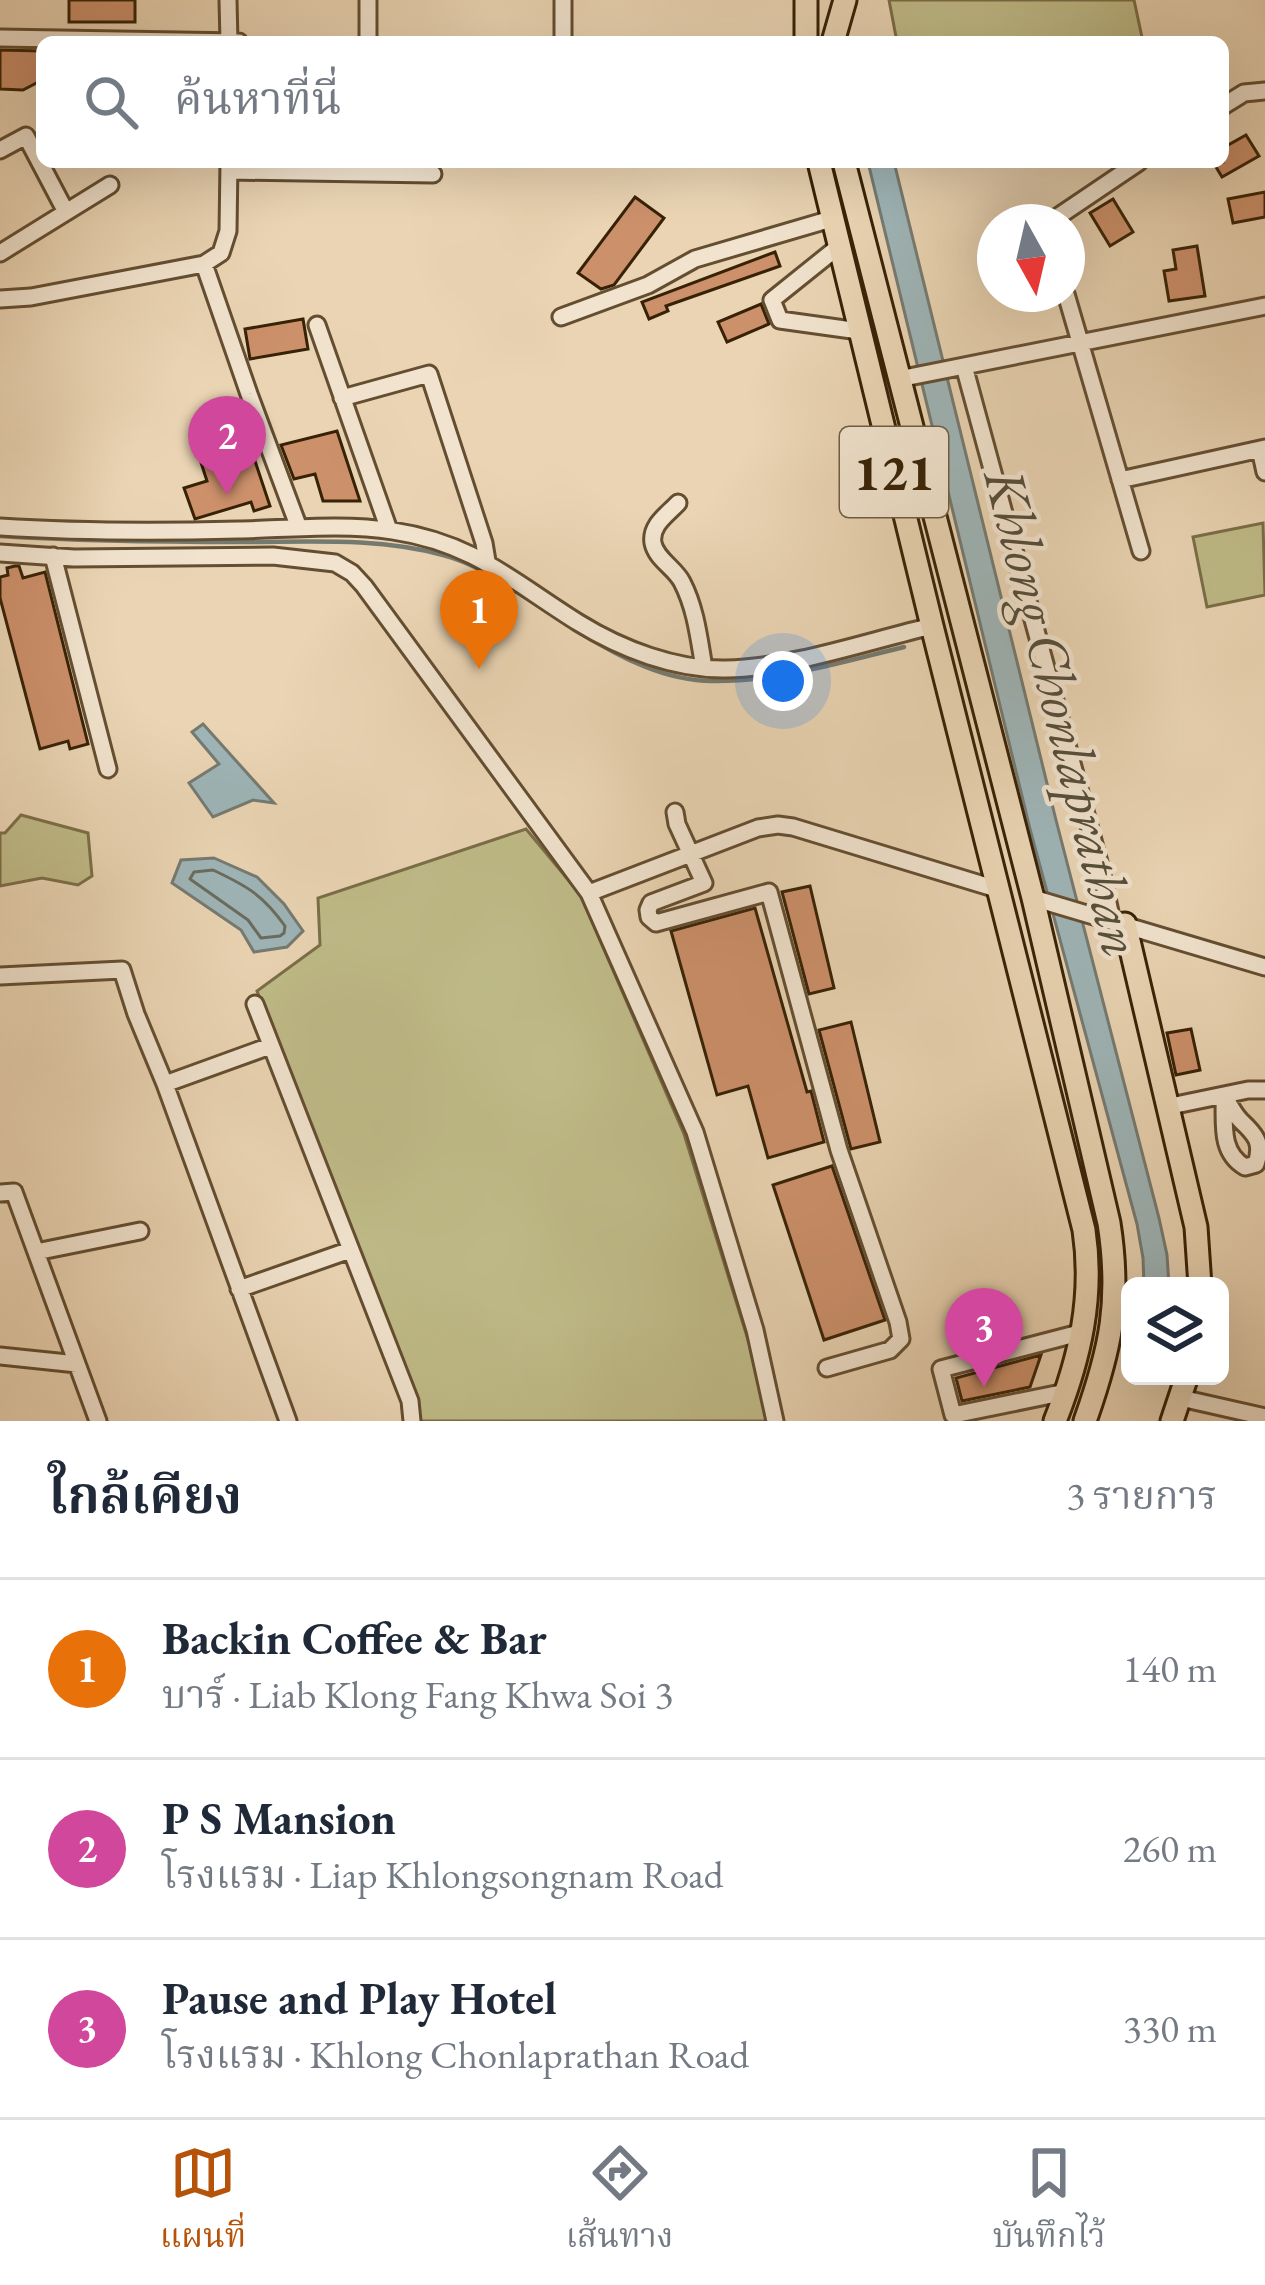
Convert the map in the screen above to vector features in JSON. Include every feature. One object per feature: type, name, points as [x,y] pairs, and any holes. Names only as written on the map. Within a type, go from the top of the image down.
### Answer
[{"type":"main road","points":[[806,0],[806,36]]},
{"type":"main road","points":[[835,36],[845,0]]},
{"type":"main road","name":"121","points":[[821,168],[1084,1229],[1089,1264],[1083,1332],[1055,1421]]},
{"type":"main road","name":"121","points":[[846,168],[1033,898],[1109,1222],[1115,1260],[1114,1320],[1085,1421]]},
{"type":"main road","points":[[994,866],[1000,874],[1006,872],[993,817],[1004,785]]},
{"type":"main road","points":[[1015,947],[1010,916],[1018,907],[1030,914],[1042,943]]},
{"type":"main road","points":[[1119,923],[1196,1227],[1199,1277]]},
{"type":"main road","points":[[1172,1421],[1184,1387]]},
{"type":"street","points":[[227,0],[229,36]]},
{"type":"street","points":[[368,0],[368,36]]},
{"type":"street","points":[[562,0],[563,36]]},
{"type":"street","points":[[0,38],[36,39]]},
{"type":"street","points":[[1229,102],[1244,93],[1265,91]]},
{"type":"street","points":[[0,151],[26,136],[36,155]]},
{"type":"street","points":[[43,168],[66,212]]},
{"type":"street","points":[[0,298],[204,264],[221,253],[228,231],[229,168]]},
{"type":"street","points":[[258,168],[433,174]]},
{"type":"street","points":[[1077,204],[1130,168]]},
{"type":"street","points":[[0,254],[110,185]]},
{"type":"street","points":[[561,316],[648,285],[695,259],[831,218]]},
{"type":"street","points":[[838,247],[772,299],[780,320],[859,331]]},
{"type":"street","points":[[204,264],[299,528]]},
{"type":"street","points":[[899,380],[1265,306]]},
{"type":"street","points":[[1071,312],[1141,550]]},
{"type":"street","points":[[317,325],[389,530]]},
{"type":"street","points":[[964,366],[1119,923]]},
{"type":"street","points":[[342,398],[429,374],[487,561]]},
{"type":"street","points":[[1120,480],[1263,448],[1265,472]]},
{"type":"street","points":[[678,503],[659,521],[653,543],[679,575],[692,604],[704,668]]},
{"type":"street","points":[[0,527],[134,532],[389,530],[452,544],[612,640],[668,662],[704,668],[776,664],[932,626]]},
{"type":"street","points":[[332,529],[335,563]]},
{"type":"street","points":[[0,553],[273,556],[335,563],[364,586],[590,893],[695,1132],[754,1330],[775,1421]]},
{"type":"street","points":[[53,556],[108,769]]},
{"type":"street","points":[[674,812],[704,884],[652,903],[649,917],[656,923],[769,892],[839,1150],[898,1322],[901,1339],[890,1350],[827,1368]]},
{"type":"street","points":[[590,893],[758,828],[778,826],[1000,890]]},
{"type":"street","points":[[1033,898],[1265,967]]},
{"type":"street","points":[[0,976],[122,970],[288,1421]]},
{"type":"street","points":[[255,1004],[410,1401],[412,1421]]},
{"type":"street","points":[[165,1084],[270,1046]]},
{"type":"street","points":[[1166,1107],[1265,1090]]},
{"type":"street","points":[[0,1193],[14,1192],[98,1421]]},
{"type":"street","points":[[36,1252],[140,1231]]},
{"type":"street","points":[[239,1289],[350,1250]]},
{"type":"street","points":[[1066,1392],[953,1415],[940,1370],[1083,1332]]},
{"type":"street","points":[[0,1339],[3,1356],[77,1364]]},
{"type":"street","points":[[1184,1387],[1258,1417]]},
{"type":"shaded area","points":[[889,0],[1134,0],[1142,36],[896,36]]},
{"type":"shaded area","points":[[1263,523],[1265,595],[1207,607],[1193,537]]},
{"type":"shaded area","points":[[21,815],[88,833],[92,876],[78,885],[42,878],[0,886],[0,833]]},
{"type":"shaded area","points":[[526,829],[580,894],[684,1134],[749,1343],[767,1421],[416,1421],[413,1386],[257,991],[320,945],[318,898]]},
{"type":"water","points":[[869,168],[895,168],[1159,1218],[1168,1277],[1144,1277],[1137,1224],[1030,829]]},
{"type":"water","points":[[203,724],[274,803],[253,800],[213,817],[189,783],[219,764],[192,732]]},
{"type":"water","points":[[214,858],[257,877],[284,904],[303,931],[287,947],[254,952],[241,930],[172,883],[181,860]]},
{"type":"building","points":[[69,0],[135,0],[135,22],[69,22]]},
{"type":"building","points":[[0,50],[36,51],[36,83],[23,90],[0,89]]},
{"type":"building","points":[[1246,135],[1259,156],[1222,177],[1217,168],[1229,168],[1229,145]]},
{"type":"building","points":[[1265,192],[1265,217],[1233,223],[1228,199]]},
{"type":"building","points":[[635,197],[664,218],[614,285],[601,289],[578,273]]},
{"type":"building","points":[[1113,199],[1133,232],[1110,246],[1090,213]]},
{"type":"building","points":[[1197,246],[1205,296],[1169,301],[1164,271],[1176,269],[1173,250]]},
{"type":"building","points":[[775,252],[780,266],[666,306],[668,311],[649,319],[642,302]]},
{"type":"building","points":[[761,304],[769,324],[727,342],[718,322]]},
{"type":"building","points":[[303,319],[308,349],[250,359],[245,329]]},
{"type":"building","points":[[243,425],[270,506],[254,511],[251,502],[195,519],[184,488],[207,481],[194,441]]},
{"type":"building","points":[[337,431],[360,501],[323,501],[315,474],[294,479],[281,445]]},
{"type":"building","points":[[19,566],[23,578],[45,572],[88,744],[70,749],[68,741],[40,749],[0,598],[0,577],[8,575],[7,568]]},
{"type":"building","points":[[810,886],[834,988],[809,994],[782,892]]},
{"type":"building","points":[[755,908],[824,1142],[768,1158],[748,1086],[717,1095],[671,931]]},
{"type":"building","points":[[851,1022],[880,1142],[851,1149],[819,1030]]},
{"type":"building","points":[[1191,1029],[1200,1070],[1176,1075],[1167,1033]]},
{"type":"building","points":[[832,1166],[885,1320],[824,1340],[773,1185]]},
{"type":"building","points":[[1041,1355],[1030,1387],[962,1401],[956,1378]]},
{"type":"waterway","points":[[0,536],[393,545],[471,565],[548,612]]},
{"type":"waterway","points":[[583,634],[644,666],[712,681],[785,675],[904,647]]},
{"type":"place","name":"P S Mansion","points":[[227,495]]},
{"type":"place","name":"Backin Coffee & Bar","points":[[479,669]]},
{"type":"place","name":"Pause and Play Hotel","points":[[984,1387]]},
{"type":"water label","name":"Khlong Chonlaprathan","points":[[1064,712]]}]
